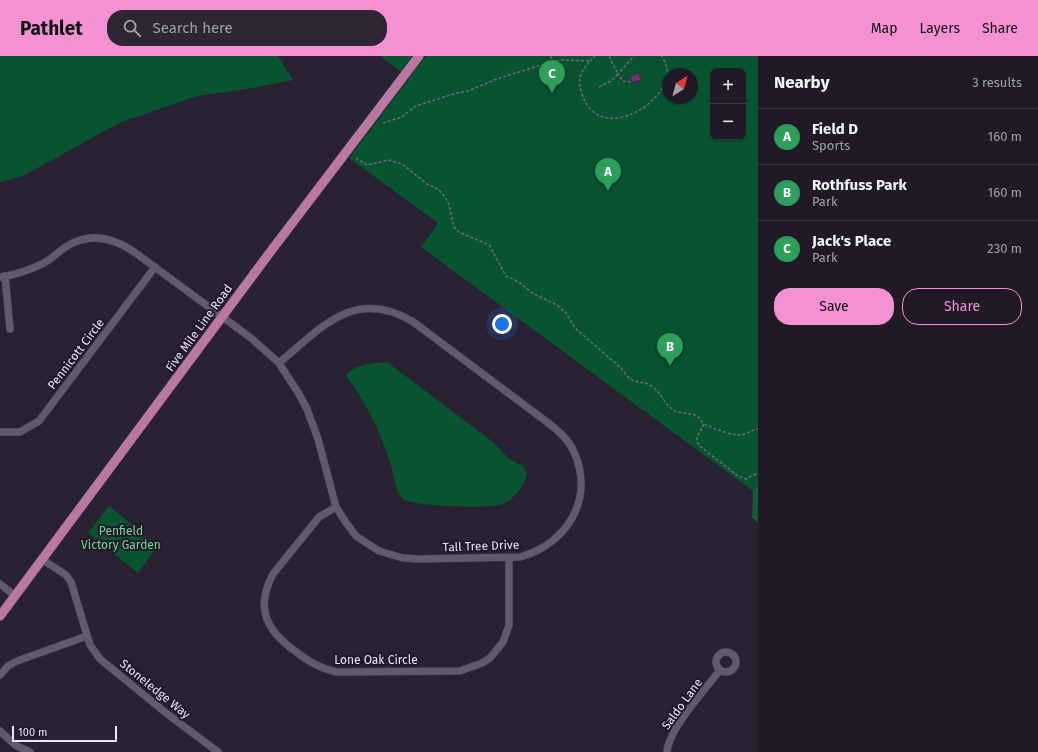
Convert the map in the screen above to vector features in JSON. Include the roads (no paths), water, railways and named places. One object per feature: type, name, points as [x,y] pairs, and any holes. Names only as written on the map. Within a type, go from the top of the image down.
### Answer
[{"type":"main road","name":"Five Mile Line Road","points":[[0,616],[419,56]]},
{"type":"street","points":[[10,329],[2,276],[25,272],[45,262],[70,245],[94,238],[110,239],[124,244],[223,317]]},
{"type":"street","name":"Pennicott Circle","points":[[0,432],[20,432],[39,421],[155,267]]},
{"type":"street","name":"Tall Tree Drive","points":[[223,317],[251,338],[279,363],[300,394],[314,424],[336,507],[356,536],[372,547],[390,555],[419,559],[509,558],[533,554],[555,540],[573,517],[578,503],[580,476],[574,452],[556,428],[412,321],[398,313],[386,309],[376,308],[354,309],[333,318],[279,363]]},
{"type":"street","name":"Lone Oak Circle","points":[[336,507],[326,512],[315,521],[273,574],[268,584],[264,602],[268,623],[273,632],[288,646],[312,664],[325,669],[336,672],[460,671],[482,663],[497,650],[509,625],[509,558]]},
{"type":"street","name":"Stoneledge Way","points":[[43,560],[66,575],[71,582],[90,645],[100,659],[160,708],[218,752]]},
{"type":"street","points":[[0,584],[15,596]]},
{"type":"street","points":[[0,676],[8,666],[17,661],[87,636]]},
{"type":"street","name":"Saldo Lane","points":[[667,752],[671,738],[678,726],[720,670]]},
{"type":"street","points":[[0,731],[15,744],[30,752]]},
{"type":"place","name":"Jack's Place","points":[[552,93]]},
{"type":"place","name":"Field D","points":[[608,191]]},
{"type":"place","name":"Rothfuss Park","points":[[670,366]]},
{"type":"park label","name":"Penfield Victory Garden","points":[[121,538]]}]
